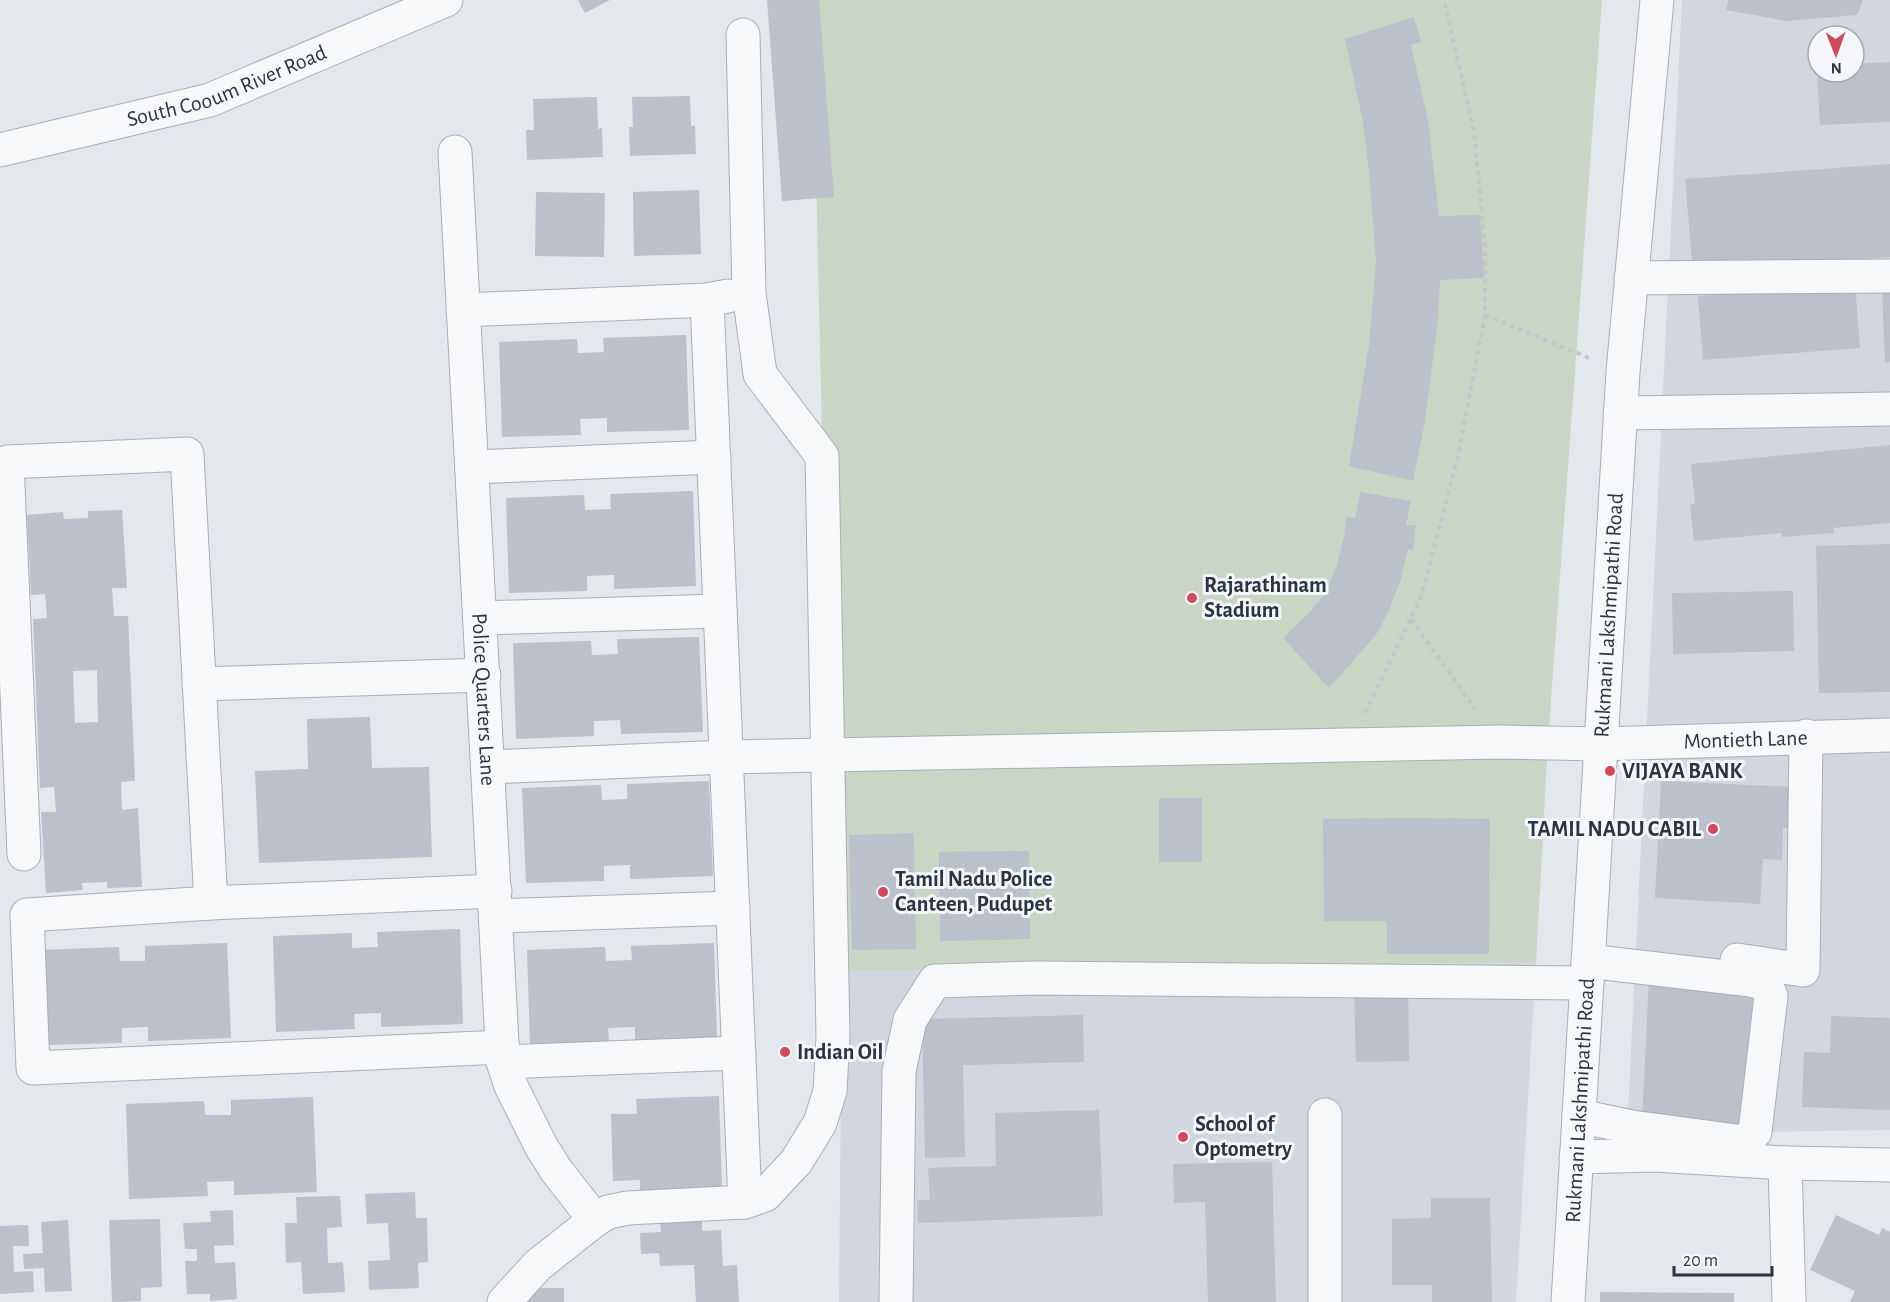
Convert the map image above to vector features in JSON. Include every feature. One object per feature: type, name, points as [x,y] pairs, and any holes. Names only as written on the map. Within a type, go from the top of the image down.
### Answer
[{"type":"street","name":"South Cooum River Road","points":[[0,150],[210,100],[446,0]]},
{"type":"street","name":"Rukmani Lakshmipathi Road","points":[[1568,1302],[1620,413],[1657,0]]},
{"type":"street","points":[[504,1302],[538,1265],[608,1212],[620,1209],[745,1202],[765,1195],[796,1162],[820,1123],[830,1091],[833,1036],[822,456],[760,374],[749,293],[743,35]]},
{"type":"street","name":"Police Quarters Lane","points":[[455,152],[503,1055],[511,1086],[541,1146],[556,1170],[595,1220]]},
{"type":"street","points":[[1631,278],[1890,276]]},
{"type":"street","points":[[464,310],[707,300],[749,293]]},
{"type":"street","points":[[707,300],[745,1202]]},
{"type":"street","points":[[1620,413],[1890,409]]},
{"type":"street","points":[[24,854],[7,462],[187,454],[211,903]]},
{"type":"street","points":[[472,467],[714,458]]},
{"type":"street","points":[[480,618],[720,610]]},
{"type":"street","points":[[199,684],[484,675]]},
{"type":"street","name":"Montieth Lane","points":[[488,767],[726,757],[1499,742],[1601,744],[1890,735]]},
{"type":"street","points":[[896,1302],[899,1071],[910,1020],[935,981],[1588,961],[1803,970],[1806,736]]},
{"type":"street","points":[[733,908],[496,903],[211,903],[27,915],[33,1068],[503,1055],[739,1053]]},
{"type":"street","points":[[1579,1116],[1632,1127],[1744,1142],[1755,1132],[1771,996],[1766,984],[1752,980],[1588,961]]},
{"type":"street","points":[[1325,1115],[1325,1302]]},
{"type":"street","points":[[1576,1157],[1655,1155],[1785,1163],[1890,1165]]},
{"type":"street","points":[[1785,1163],[1789,1302]]},
{"type":"path","points":[[1349,745],[1421,597],[1458,456],[1485,315],[1485,246],[1474,132],[1444,0]]},
{"type":"path","points":[[1485,315],[1623,372]]},
{"type":"path","points":[[1411,620],[1499,742]]},
{"type":"shaded area","points":[[1682,0],[1890,0],[1890,1130],[1627,1134]]},
{"type":"shaded area","name":"School of Optometry","points":[[1536,962],[1516,1302],[839,1302],[842,971]]},
{"type":"green space","name":"Rajarathinam Stadium","points":[[812,0],[1602,0],[1548,741],[1536,962],[842,971],[829,740]]},
{"type":"building","points":[[578,0],[610,0],[585,13]]},
{"type":"building","points":[[767,0],[819,0],[834,197],[782,201]]},
{"type":"building","points":[[1729,0],[1863,0],[1857,15],[1787,21],[1726,10]]},
{"type":"building","points":[[1414,17],[1421,42],[1411,45],[1428,120],[1439,216],[1480,215],[1484,278],[1440,280],[1438,321],[1425,421],[1413,481],[1349,466],[1369,345],[1376,262],[1363,122],[1345,39]]},
{"type":"building","points":[[1890,62],[1890,122],[1820,125],[1818,84],[1866,84],[1866,63]]},
{"type":"building","points":[[690,96],[691,126],[695,126],[696,154],[630,156],[629,127],[633,127],[632,97]]},
{"type":"building","points":[[597,97],[598,129],[602,128],[603,157],[527,160],[526,130],[534,130],[533,99]]},
{"type":"building","points":[[1890,164],[1890,257],[1693,272],[1685,179]]},
{"type":"building","points":[[699,190],[701,254],[634,256],[633,192]]},
{"type":"building","points":[[536,192],[605,193],[604,257],[535,256]]},
{"type":"building","points":[[1855,284],[1860,348],[1703,360],[1698,296]]},
{"type":"building","points":[[1890,288],[1890,362],[1885,362],[1882,289]]},
{"type":"building","points":[[686,335],[689,430],[607,432],[607,418],[580,419],[581,435],[502,437],[499,342],[577,339],[578,353],[604,352],[603,338]]},
{"type":"building","points":[[1890,445],[1890,523],[1833,528],[1834,533],[1782,537],[1782,533],[1694,541],[1690,504],[1695,504],[1691,464]]},
{"type":"building","points":[[693,491],[696,586],[614,589],[614,575],[587,576],[587,591],[509,593],[506,498],[584,495],[585,510],[611,509],[610,494]]},
{"type":"building","points":[[1360,492],[1411,501],[1406,525],[1416,525],[1413,550],[1408,549],[1401,579],[1376,635],[1329,688],[1283,638],[1326,593],[1336,568],[1344,537],[1346,517],[1355,518]]},
{"type":"building","points":[[122,510],[127,588],[112,588],[114,616],[128,616],[135,781],[121,782],[122,810],[138,808],[142,887],[107,888],[107,882],[82,883],[83,890],[46,893],[41,812],[56,812],[54,787],[40,788],[33,619],[47,618],[45,594],[31,595],[27,515],[63,512],[64,519],[88,518],[88,511]],"holes":[[[97,670],[98,722],[75,723],[73,671]]]},
{"type":"building","points":[[1890,544],[1890,692],[1819,693],[1816,546]]},
{"type":"building","points":[[1793,591],[1794,651],[1673,654],[1672,593]]},
{"type":"building","points":[[699,637],[703,732],[621,734],[620,720],[594,721],[594,736],[516,739],[513,643],[591,641],[592,655],[618,654],[617,639]]},
{"type":"building","points":[[370,717],[372,768],[429,767],[432,857],[259,863],[255,771],[308,769],[307,719]]},
{"type":"building","points":[[709,781],[713,876],[630,879],[630,865],[604,866],[604,881],[526,883],[522,788],[601,785],[602,800],[627,799],[627,784]]},
{"type":"building","points":[[1661,781],[1796,787],[1794,828],[1783,828],[1782,860],[1763,859],[1760,904],[1655,898]]},
{"type":"building","points":[[1159,798],[1202,798],[1202,862],[1159,862]]},
{"type":"building","points":[[1323,819],[1490,819],[1489,954],[1387,954],[1387,921],[1324,921]]},
{"type":"building","name":"Tamil Nadu Police Canteen, Pudupet","points":[[914,833],[916,949],[852,950],[849,835]]},
{"type":"building","points":[[1029,851],[1030,939],[940,941],[939,852]]},
{"type":"building","points":[[460,929],[463,1024],[381,1027],[381,1013],[354,1014],[355,1029],[276,1032],[273,936],[352,933],[352,948],[378,947],[377,932]]},
{"type":"building","points":[[227,943],[231,1038],[148,1041],[148,1027],[122,1028],[122,1043],[44,1045],[40,950],[119,947],[120,961],[145,961],[145,946]]},
{"type":"building","points":[[714,943],[717,1038],[635,1041],[635,1027],[608,1028],[609,1043],[530,1045],[527,950],[605,947],[606,961],[632,960],[631,946]]},
{"type":"building","points":[[1649,978],[1758,990],[1755,1053],[1747,1053],[1744,1126],[1642,1122]]},
{"type":"building","points":[[1408,988],[1409,1061],[1356,1062],[1354,989]]},
{"type":"building","points":[[1083,1015],[1084,1062],[963,1065],[965,1157],[925,1158],[922,1019]]},
{"type":"building","points":[[1831,1016],[1890,1018],[1890,1110],[1802,1107],[1804,1052],[1830,1053]]},
{"type":"building","points":[[719,1096],[722,1191],[640,1194],[640,1180],[613,1181],[611,1114],[637,1114],[636,1099]]},
{"type":"building","points":[[313,1097],[317,1192],[234,1195],[234,1181],[207,1182],[208,1196],[129,1199],[126,1104],[204,1101],[205,1115],[231,1115],[231,1100]]},
{"type":"building","points":[[1099,1110],[1103,1216],[918,1223],[917,1200],[930,1200],[928,1168],[996,1166],[995,1113]]},
{"type":"building","points":[[1272,1162],[1276,1302],[1208,1302],[1205,1202],[1174,1203],[1173,1164]]},
{"type":"building","points":[[415,1192],[416,1218],[427,1218],[428,1262],[418,1263],[419,1288],[369,1290],[368,1261],[390,1260],[388,1223],[367,1224],[365,1194]]},
{"type":"building","points":[[340,1196],[342,1227],[327,1228],[328,1263],[343,1262],[345,1292],[303,1294],[301,1262],[286,1263],[285,1223],[297,1223],[296,1197]]},
{"type":"building","points":[[1431,1198],[1490,1198],[1492,1302],[1432,1302],[1432,1285],[1392,1285],[1392,1219],[1431,1218]]},
{"type":"building","points":[[233,1210],[234,1245],[214,1246],[215,1263],[235,1262],[237,1299],[210,1301],[210,1294],[187,1294],[185,1261],[197,1261],[197,1249],[185,1249],[183,1223],[211,1222],[210,1211]]},
{"type":"building","points":[[1836,1215],[1879,1235],[1882,1228],[1890,1232],[1890,1302],[1850,1302],[1855,1291],[1810,1270]]},
{"type":"building","points":[[160,1219],[162,1287],[141,1288],[141,1301],[112,1302],[109,1220]]},
{"type":"building","points":[[68,1220],[72,1291],[45,1292],[44,1268],[24,1269],[23,1254],[43,1253],[41,1222]]},
{"type":"building","points":[[702,1220],[702,1231],[721,1230],[723,1266],[737,1265],[739,1302],[696,1302],[694,1265],[660,1266],[659,1253],[641,1254],[640,1233],[661,1232],[660,1222]]},
{"type":"building","points":[[28,1225],[29,1246],[13,1246],[14,1272],[33,1271],[34,1292],[0,1294],[0,1226]]},
{"type":"building","points":[[529,1288],[564,1288],[564,1302],[528,1302]]},
{"type":"building","points":[[1600,1292],[1734,1293],[1734,1302],[1600,1302]]},
{"type":"place","name":"Rajarathinam Stadium","points":[[1192,598]]},
{"type":"place","name":"VIJAYA BANK","points":[[1610,771]]},
{"type":"place","name":"TAMIL NADU CABIL","points":[[1713,829]]},
{"type":"place","name":"Tamil Nadu Police Canteen, Pudupet","points":[[883,892]]},
{"type":"place","name":"Indian Oil","points":[[785,1052]]},
{"type":"place","name":"School of Optometry","points":[[1183,1137]]}]
